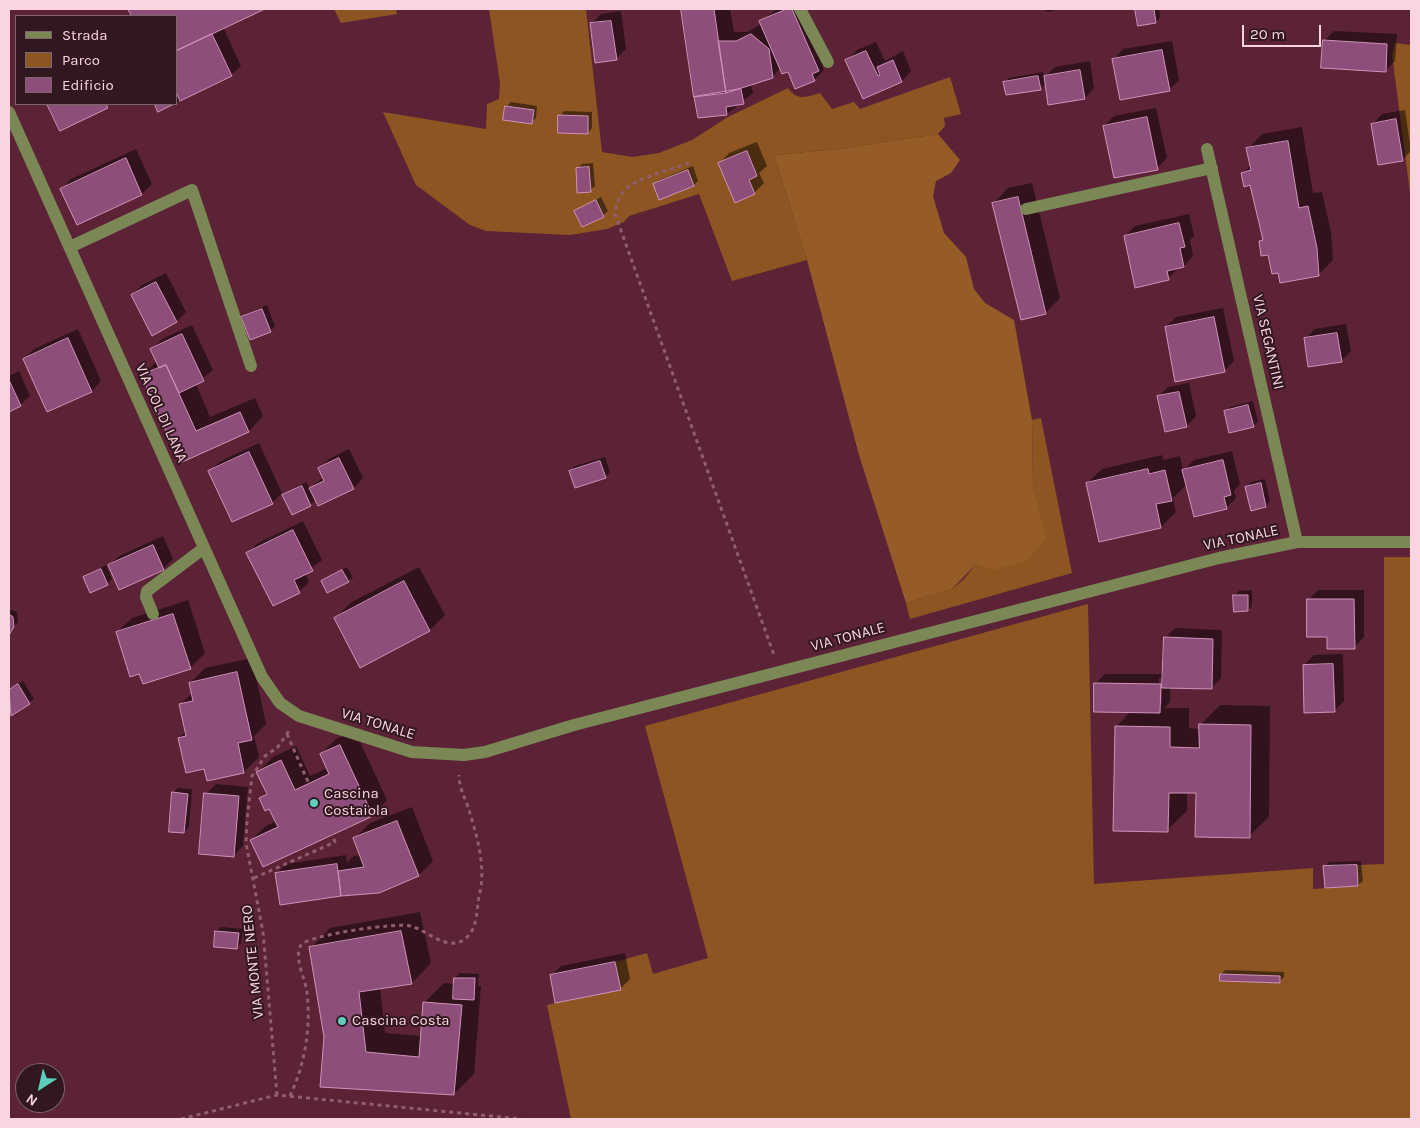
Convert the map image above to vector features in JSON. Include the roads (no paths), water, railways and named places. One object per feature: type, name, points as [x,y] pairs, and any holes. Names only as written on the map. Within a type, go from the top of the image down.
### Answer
[{"type":"street","points":[[800,9],[828,62]]},
{"type":"street","name":"VIA COL DI LANA","points":[[9,112],[262,676],[280,703],[299,716]]},
{"type":"street","name":"VIA SEGANTINI","points":[[1207,150],[1297,542]]},
{"type":"street","points":[[1026,209],[1212,168]]},
{"type":"street","points":[[70,247],[192,190],[251,366]]},
{"type":"street","name":"VIA TONALE","points":[[299,716],[412,752],[464,756],[1219,558],[1297,542],[1411,542]]},
{"type":"street","points":[[153,614],[146,597],[147,591],[204,548]]},
{"type":"place","name":"Cascina Costaiola","points":[[314,803]]},
{"type":"place","name":"Cascina Costa","points":[[342,1021]]}]
